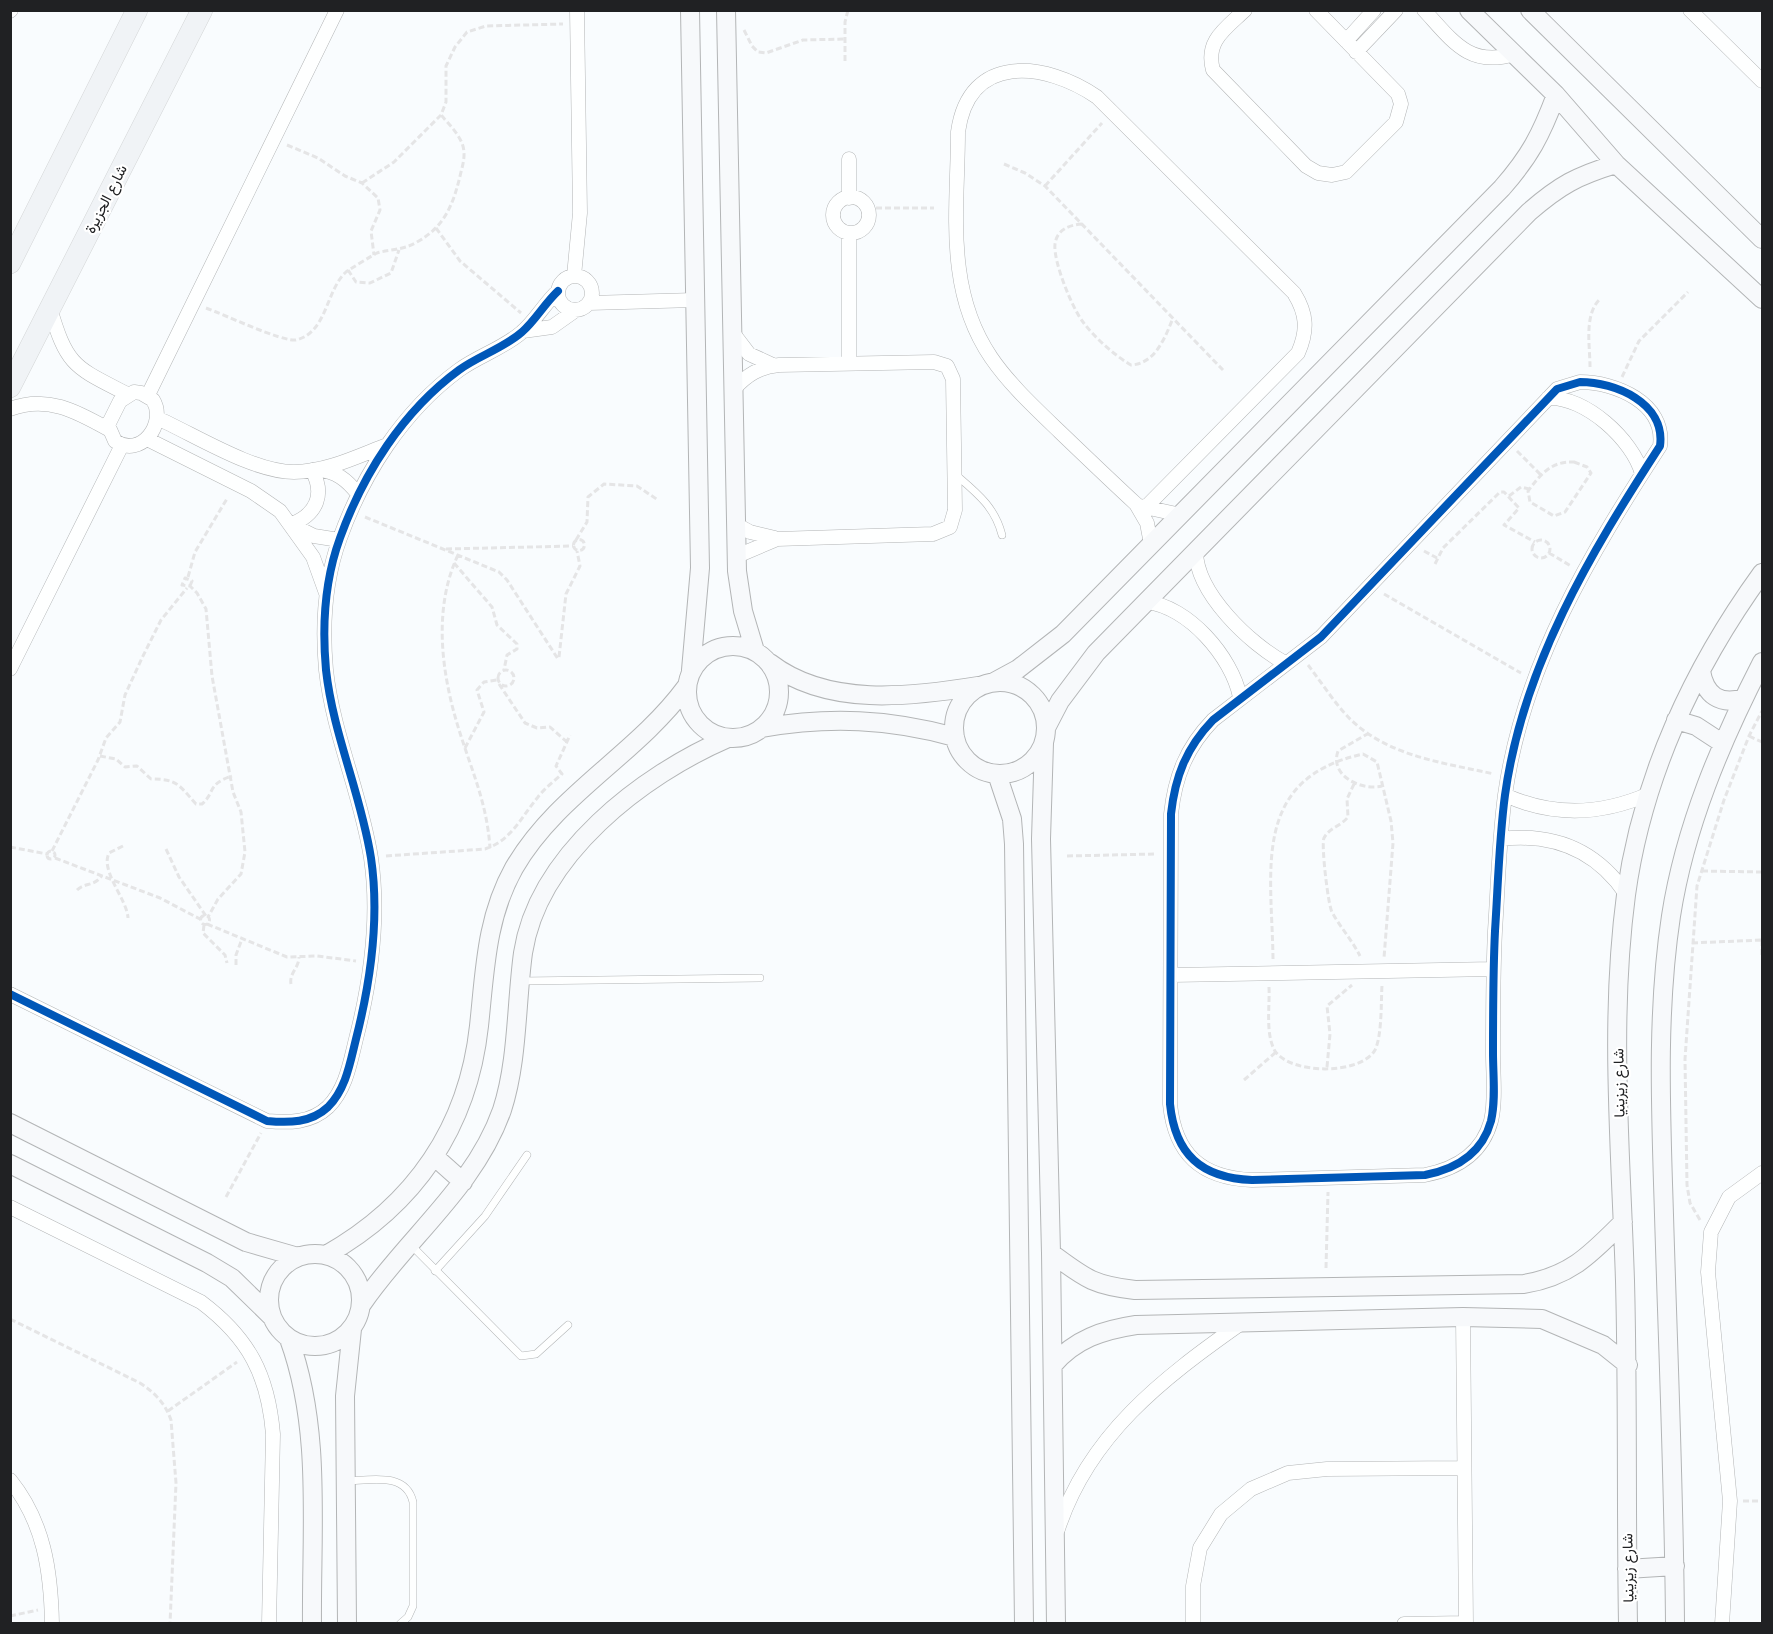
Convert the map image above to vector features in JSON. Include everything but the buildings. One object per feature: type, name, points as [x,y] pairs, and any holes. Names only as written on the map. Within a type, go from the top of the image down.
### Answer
[{"type":"main road","points":[[10,263],[137,10]]},
{"type":"main road","name":"شارع الجزيرة","points":[[10,387],[202,10]]},
{"type":"street","points":[[148,395],[337,10]]},
{"type":"street","points":[[690,10],[700,568],[688,705],[696,721],[710,733],[728,738]]},
{"type":"street","points":[[726,10],[737,556],[741,601],[762,656],[777,678],[779,696],[774,714],[762,728]]},
{"type":"street","points":[[1245,10],[1214,40],[1210,50],[1213,70],[1306,166],[1318,173],[1332,175],[1346,171],[1396,122],[1401,114],[1398,94],[1316,10]]},
{"type":"street","points":[[1346,41],[1374,10]]},
{"type":"street","points":[[1356,52],[1396,10]]},
{"type":"street","points":[[1424,10],[1458,47],[1468,53],[1491,58],[1514,54]]},
{"type":"street","points":[[1469,10],[1556,95],[1616,164],[1762,299]]},
{"type":"street","points":[[1690,10],[1762,81]]},
{"type":"street","points":[[1530,11],[1762,239]]},
{"type":"street","points":[[574,276],[580,213],[577,17]]},
{"type":"street","points":[[1141,506],[1298,353],[1304,338],[1306,322],[1302,307],[1294,293],[1113,112],[1079,85],[1048,74],[1016,71],[997,74],[981,83],[969,97],[961,114],[958,257],[968,309],[995,365],[1008,382],[1141,506],[1151,544]]},
{"type":"street","points":[[1556,95],[1540,138],[1523,165],[1502,188],[1048,647],[1018,669],[967,695],[958,707],[954,722],[955,737],[960,751],[969,762],[982,770],[996,774],[1012,772],[1025,766],[1036,756],[1077,676],[1146,602],[1529,212],[1552,192],[1578,176],[1616,164]]},
{"type":"street","points":[[849,159],[849,198]]},
{"type":"street","points":[[849,198],[860,200],[867,208],[866,226],[849,233],[838,227],[833,215],[838,204],[849,198]]},
{"type":"street","points":[[849,233],[849,363]]},
{"type":"street","points":[[10,994],[267,1121],[288,1123],[308,1119],[326,1108],[340,1092],[350,1062],[372,963],[374,894],[371,856],[329,688],[325,654],[326,594],[339,540],[358,494],[387,445],[443,383],[527,326],[558,291],[566,278],[581,277],[591,288],[589,303]]},
{"type":"street","points":[[558,291],[562,305],[576,310]]},
{"type":"street","points":[[527,326],[552,327],[589,303],[695,300]]},
{"type":"street","points":[[50,308],[62,346],[69,358],[90,375],[128,394]]},
{"type":"street","points":[[733,333],[749,354],[775,366]]},
{"type":"street","points":[[734,388],[762,367],[775,366],[934,362],[947,366],[953,379],[954,519],[950,527],[942,532],[777,539],[750,532],[737,525]]},
{"type":"street","points":[[1590,382],[1618,388],[1645,407],[1660,427],[1660,446],[1582,572],[1555,625],[1534,681],[1508,777],[1501,838],[1493,969],[1494,1097],[1491,1120],[1475,1152],[1460,1164],[1443,1172],[1425,1175],[1230,1179],[1210,1173],[1193,1161],[1180,1144],[1172,1125],[1170,1104],[1173,796],[1184,759],[1198,735],[1240,697],[1321,637],[1372,587],[1548,398],[1568,384],[1590,382]]},
{"type":"street","points":[[10,409],[36,403],[50,403],[72,410],[108,429],[122,446],[136,446],[147,439],[157,418],[156,405],[148,395],[134,392],[128,394],[120,401],[109,421],[108,429]]},
{"type":"street","points":[[1548,398],[1564,398],[1586,408],[1629,446],[1642,474]]},
{"type":"street","points":[[157,418],[264,468],[296,472],[344,462],[387,445]]},
{"type":"street","points":[[147,439],[266,500],[292,524],[314,536],[339,540]]},
{"type":"street","points":[[10,669],[122,446]]},
{"type":"street","points":[[312,470],[339,475],[350,483],[358,494]]},
{"type":"street","points":[[292,524],[305,519],[314,509],[320,496],[318,482],[312,470]]},
{"type":"street","points":[[1141,506],[1180,514]]},
{"type":"street","points":[[292,524],[313,557],[326,594]]},
{"type":"street","points":[[737,556],[777,539]]},
{"type":"street","points":[[1196,551],[1197,570],[1205,587],[1255,641],[1285,663]]},
{"type":"street","name":"شارع زيزينيا","points":[[1628,1623],[1628,1365],[1618,1030],[1626,894],[1649,794],[1676,720],[1728,620],[1762,573]]},
{"type":"street","points":[[1146,602],[1172,609],[1205,637],[1231,669],[1240,697]]},
{"type":"street","points":[[326,1255],[362,1233],[387,1213],[435,1157],[466,1094],[475,1060],[489,930],[514,868],[554,814],[654,726],[703,656],[719,647],[738,645],[762,656],[801,683],[838,692],[899,694],[987,684],[1017,685],[1036,698],[1044,712],[1045,735],[1041,839],[1051,1253],[1056,1623]]},
{"type":"street","points":[[1675,1623],[1660,1076],[1662,1012],[1671,914],[1692,828],[1722,744],[1762,662]]},
{"type":"street","points":[[1701,671],[1703,685],[1710,695],[1720,701],[1732,702],[1744,698]]},
{"type":"street","points":[[346,1623],[346,1388],[352,1329],[362,1304],[390,1265],[463,1182],[486,1147],[502,1108],[524,950],[540,900],[561,864],[581,840],[662,773],[728,738],[746,736],[762,728],[817,720],[873,720],[928,729],[955,737]]},
{"type":"street","points":[[1676,720],[1705,731],[1722,744]]},
{"type":"street","points":[[996,774],[1012,819],[1014,844],[1024,1623]]},
{"type":"street","points":[[1505,795],[1536,807],[1569,812],[1602,810],[1649,794]]},
{"type":"street","points":[[1501,838],[1547,839],[1578,850],[1606,868],[1626,894]]},
{"type":"street","points":[[1172,975],[1493,969]]},
{"type":"street","points":[[10,1124],[229,1234],[271,1251],[298,1257]]},
{"type":"street","points":[[435,1157],[463,1182]]},
{"type":"street","points":[[10,1164],[207,1263],[232,1278],[272,1317],[289,1339],[301,1372],[308,1406],[311,1440],[312,1623]]},
{"type":"street","points":[[1722,1623],[1730,1501],[1708,1272],[1711,1232],[1729,1197],[1762,1173]]},
{"type":"street","points":[[10,1207],[201,1302],[220,1316],[251,1353],[263,1378],[271,1404],[273,1434],[269,1623]]},
{"type":"street","points":[[1051,1253],[1087,1280],[1111,1287],[1135,1290],[1524,1284],[1544,1281],[1580,1263],[1623,1222]]},
{"type":"street","points":[[272,1317],[268,1303],[270,1289],[280,1270],[298,1257],[312,1254],[326,1255],[349,1267],[359,1284],[362,1304]]},
{"type":"street","points":[[1053,1365],[1067,1349],[1088,1337],[1112,1329],[1136,1325],[1463,1317],[1542,1319],[1603,1345],[1628,1365]]},
{"type":"street","points":[[1404,1623],[1466,1623],[1462,1468],[1463,1317]]},
{"type":"street","points":[[1054,1542],[1066,1506],[1086,1469],[1110,1435],[1138,1403],[1169,1375],[1240,1324]]},
{"type":"street","points":[[289,1339],[302,1345],[322,1346],[342,1338],[352,1329]]},
{"type":"street","points":[[1193,1623],[1193,1586],[1200,1548],[1221,1514],[1251,1489],[1288,1473],[1327,1469],[1462,1468]]},
{"type":"street","points":[[10,1480],[21,1493],[39,1528],[49,1567],[52,1623]]},
{"type":"street","points":[[1627,1569],[1675,1566]]},
{"type":"lane","points":[[954,474],[985,500],[999,522],[1002,535]]},
{"type":"lane","points":[[520,981],[760,978]]},
{"type":"lane","points":[[435,1271],[485,1216],[527,1155]]},
{"type":"lane","points":[[410,1244],[521,1356],[536,1354],[568,1325]]},
{"type":"lane","points":[[346,1481],[393,1480],[403,1484],[411,1492],[413,1502],[413,1606],[408,1617],[400,1623]]},
{"type":"path","points":[[845,61],[848,10]]},
{"type":"path","points":[[362,183],[394,162],[441,115],[446,102],[446,66],[455,47],[467,32],[486,26],[577,17]]},
{"type":"path","points":[[743,28],[752,46],[758,52],[766,53],[803,40],[845,39]]},
{"type":"path","points":[[1045,186],[1113,112]]},
{"type":"path","points":[[193,303],[265,330],[278,338],[296,340],[305,336],[321,320],[335,286],[348,270],[374,255],[399,250],[415,243],[436,228],[451,209],[457,194],[464,152],[461,141],[441,115]]},
{"type":"path","points":[[273,140],[318,158],[345,176],[362,183],[374,193],[380,204],[380,210],[371,231],[374,255]]},
{"type":"path","points":[[1004,164],[1025,173],[1045,186],[1223,370]]},
{"type":"path","points":[[867,208],[934,208]]},
{"type":"path","points":[[1082,224],[1070,225],[1060,232],[1055,244],[1068,293],[1082,321],[1089,329],[1123,360],[1131,365],[1141,364],[1160,345],[1173,318]]},
{"type":"path","points":[[436,228],[460,261],[527,326]]},
{"type":"path","points":[[348,270],[356,282],[370,283],[391,273],[399,250]]},
{"type":"path","points":[[1618,388],[1629,358],[1639,341],[1688,292]]},
{"type":"path","points":[[1590,382],[1590,318],[1592,308],[1599,300]]},
{"type":"path","points":[[1507,442],[1541,475]]},
{"type":"path","points":[[1566,462],[1581,464],[1591,473],[1565,512],[1560,515],[1549,514],[1530,502],[1527,495],[1529,489],[1541,475],[1552,466],[1566,462]]},
{"type":"path","points":[[200,920],[207,916],[218,899],[241,874],[246,860],[241,812],[235,798],[212,676],[206,609],[189,587],[182,582],[188,577],[195,552],[208,534],[235,484]]},
{"type":"path","points":[[573,546],[587,522],[588,497],[604,484],[637,486],[658,500]]},
{"type":"path","points":[[1509,496],[1521,487],[1529,489]]},
{"type":"path","points":[[1436,564],[1443,548],[1497,493],[1504,492],[1519,507],[1504,525],[1534,542],[1547,541],[1549,553]]},
{"type":"path","points":[[351,511],[499,572],[507,580],[558,659],[566,594],[580,566],[577,551],[573,546]]},
{"type":"path","points":[[576,540],[583,541],[584,544],[577,551]]},
{"type":"path","points":[[1534,542],[1534,554],[1542,558],[1549,553]]},
{"type":"path","points":[[444,549],[573,546]]},
{"type":"path","points":[[1549,553],[1582,572]]},
{"type":"path","points":[[458,555],[448,577],[441,628],[450,693],[465,748],[482,794],[488,820],[490,848]]},
{"type":"path","points":[[454,563],[492,607],[497,626],[517,644],[517,649],[507,655],[504,670],[498,674],[497,680],[525,723],[537,728],[550,727],[567,742]]},
{"type":"path","points":[[10,847],[47,854],[52,851],[100,756],[106,738],[120,722],[125,695],[161,620],[192,581],[188,577]]},
{"type":"path","points":[[1372,587],[1534,681]]},
{"type":"path","points":[[1299,654],[1352,720],[1369,733],[1396,748],[1425,759],[1508,777]]},
{"type":"path","points":[[500,684],[504,687],[513,683],[512,672],[504,670]]},
{"type":"path","points":[[465,748],[483,717],[484,712],[477,690],[484,682],[497,680]]},
{"type":"path","points":[[1711,1232],[1699,1219],[1690,1203],[1687,1185],[1685,1059],[1697,886],[1749,736],[1762,711]]},
{"type":"path","points":[[1369,733],[1338,751],[1338,761],[1341,771],[1354,784],[1363,788],[1382,786]]},
{"type":"path","points":[[371,856],[490,848],[508,837],[539,794],[562,774],[556,766],[570,735]]},
{"type":"path","points":[[1749,736],[1762,742]]},
{"type":"path","points":[[1363,754],[1371,756],[1377,762],[1382,786],[1391,821],[1393,843],[1376,1047],[1369,1058],[1358,1065],[1301,1068],[1287,1062],[1276,1052],[1270,1032],[1272,843],[1278,819],[1289,797],[1305,779],[1338,761],[1363,754]]},
{"type":"path","points":[[100,756],[116,759],[124,767],[137,766],[151,779],[162,777],[169,779],[195,804],[202,804],[207,800],[213,785],[232,776]]},
{"type":"path","points":[[1327,1067],[1330,1034],[1327,1006],[1351,988],[1361,971],[1351,939],[1331,911],[1327,872],[1321,854],[1324,838],[1329,831],[1348,818],[1347,799],[1354,784]]},
{"type":"path","points":[[123,846],[106,856],[116,893],[125,904],[128,918]]},
{"type":"path","points":[[166,849],[179,878],[210,921],[203,933],[225,955],[227,963]]},
{"type":"path","points":[[52,851],[54,858]]},
{"type":"path","points":[[47,854],[49,859],[54,858],[160,898],[206,925],[282,955],[317,956],[372,963]]},
{"type":"path","points":[[1067,856],[1172,854]]},
{"type":"path","points":[[1702,871],[1762,872]]},
{"type":"path","points":[[77,890],[81,886],[93,885],[102,875]]},
{"type":"path","points":[[236,965],[236,955],[242,939]]},
{"type":"path","points":[[1692,943],[1762,940],[1762,955]]},
{"type":"path","points":[[291,984],[291,975],[299,957]]},
{"type":"path","points":[[1244,1080],[1276,1052]]},
{"type":"path","points":[[226,1197],[267,1121]]},
{"type":"path","points":[[1326,1268],[1328,1178]]},
{"type":"path","points":[[10,1318],[140,1383],[156,1395],[168,1411],[171,1420],[176,1483],[170,1623]]},
{"type":"path","points":[[168,1411],[251,1353]]},
{"type":"path","points":[[10,1616],[52,1606]]},
{"type":"cycle path","points":[[10,994],[267,1121],[291,1122],[307,1119],[321,1112],[334,1100],[349,1066],[366,994],[375,904],[374,881],[366,834],[335,717],[326,670],[324,637],[326,603],[335,554],[360,491],[387,445],[403,424],[439,386],[459,370],[522,332],[558,291]]},
{"type":"cycle path","points":[[1580,382],[1594,383],[1622,391],[1647,407],[1660,431],[1660,446],[1609,528],[1563,612],[1543,656],[1514,747],[1505,795],[1500,846],[1494,962],[1494,1096],[1493,1113],[1487,1133],[1481,1143],[1466,1158],[1447,1169],[1425,1175],[1252,1180],[1218,1174],[1205,1168],[1194,1160],[1178,1137],[1170,1104],[1171,814],[1175,788],[1183,764],[1196,741],[1213,720],[1321,637],[1557,389],[1580,382]]}]
